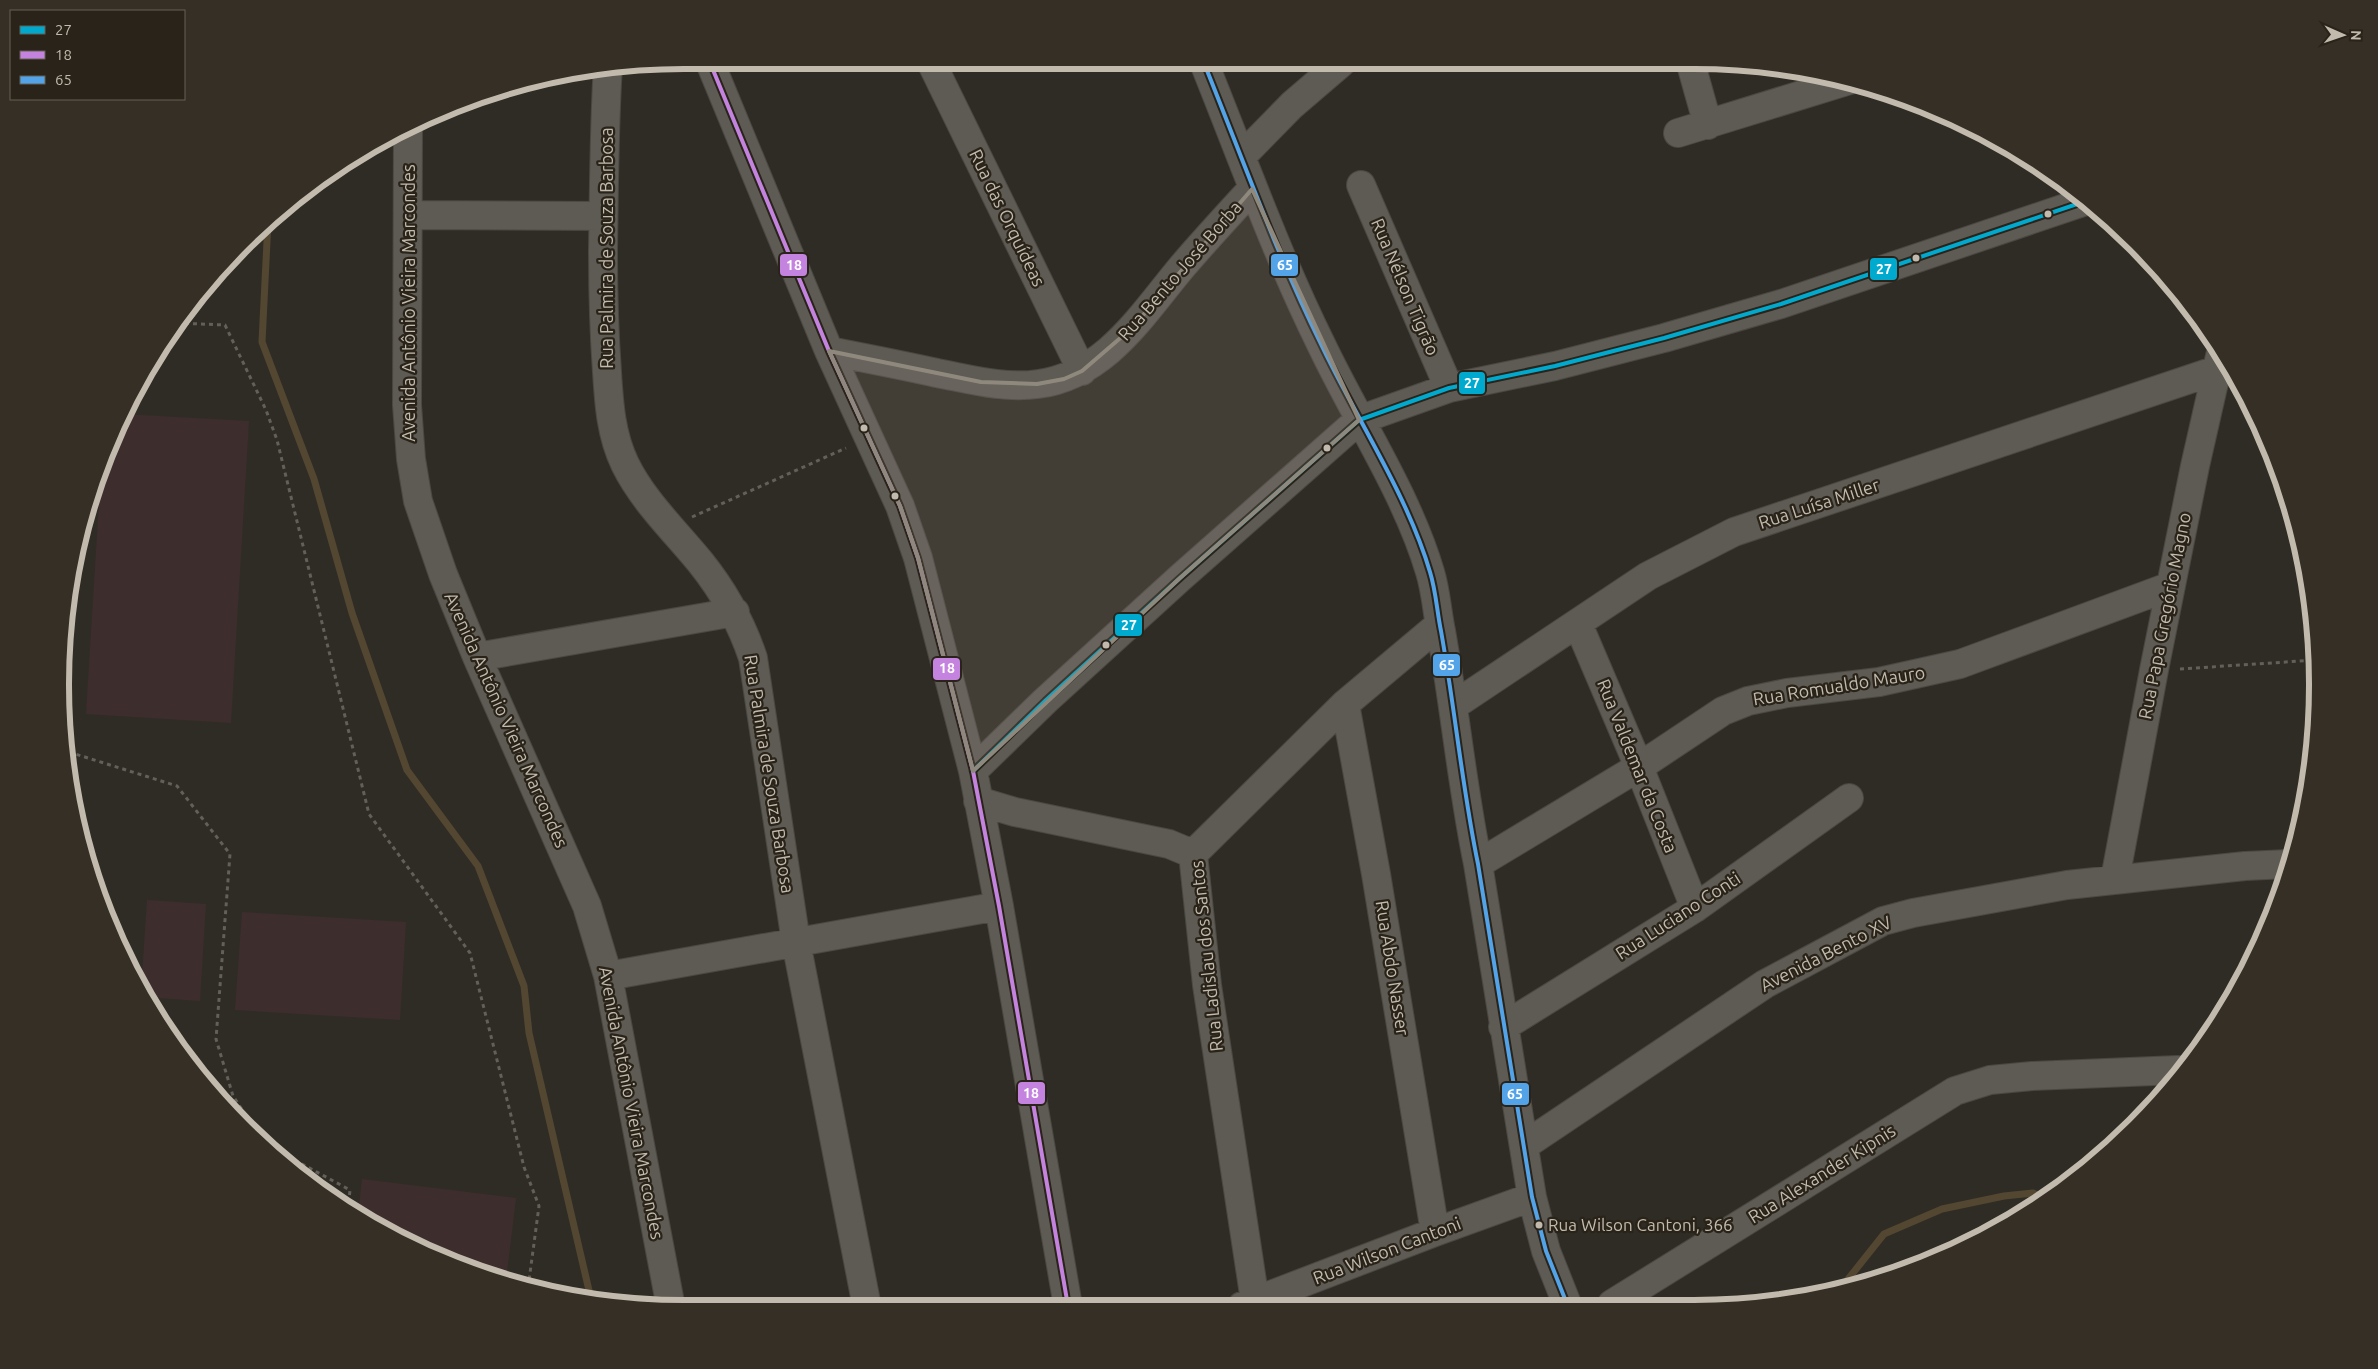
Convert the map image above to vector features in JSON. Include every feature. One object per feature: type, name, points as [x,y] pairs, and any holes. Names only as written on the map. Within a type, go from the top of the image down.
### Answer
[{"type":"street","points":[[713,69],[829,351],[900,506],[918,558],[973,771],[999,906],[1067,1300]]},
{"type":"street","name":"Rua das Orquídeas","points":[[934,69],[1082,371]]},
{"type":"street","points":[[1206,69],[1286,272],[1359,420],[1383,463],[1421,543],[1431,575],[1453,706],[1467,813],[1478,864],[1503,1028],[1532,1197],[1546,1252],[1566,1300]]},
{"type":"street","points":[[1242,156],[1292,106],[1334,69]]},
{"type":"street","points":[[1692,69],[1708,125]]},
{"type":"street","name":"Rua Palmira de Souza Barbosa","points":[[608,74],[604,216],[605,340],[610,412],[614,436],[625,465],[669,527],[702,564],[735,612],[743,628],[753,658],[796,942],[866,1300]]},
{"type":"street","points":[[1678,133],[1833,85]]},
{"type":"street","name":"Avenida Antônio Vieira Marcondes","points":[[408,134],[407,405],[411,459],[422,510],[443,574],[477,658],[587,906],[608,976],[669,1300]]},
{"type":"street","name":"Rua Nélson Tigrão","points":[[1361,185],[1449,388]]},
{"type":"street","name":"Rua Bento José Borba","points":[[829,351],[981,382],[1008,385],[1037,384],[1064,379],[1082,371],[1132,328],[1204,241],[1252,189]]},
{"type":"street","points":[[973,771],[1045,701],[1180,578],[1359,420],[1449,388],[1555,366],[1698,328],[1862,277],[2077,204]]},
{"type":"street","points":[[408,215],[604,216]]},
{"type":"street","name":"Rua Luísa Miller","points":[[1453,706],[1648,576],[1734,532],[2218,362]]},
{"type":"street","name":"Rua Papa Gregório Magno","points":[[2115,879],[2154,670],[2218,363]]},
{"type":"street","name":"Rua Romualdo Mauro","points":[[1478,864],[1639,767],[1723,711],[1748,700],[1787,692],[1879,682],[1960,664],[2172,586]]},
{"type":"street","points":[[477,658],[735,612]]},
{"type":"street","name":"Rua Valdemar da Costa","points":[[1578,624],[1639,767],[1695,908]]},
{"type":"street","name":"Rua Ladislau dos Santos","points":[[1248,1300],[1207,985],[1193,854],[1345,704],[1439,625]]},
{"type":"street","name":"Rua Abdo Nasser","points":[[1345,704],[1376,874],[1434,1232]]},
{"type":"street","name":"Rua Luciano Conti","points":[[1503,1028],[1695,908],[1849,798]]},
{"type":"street","points":[[978,801],[1015,812],[1162,842],[1193,854]]},
{"type":"street","name":"Avenida Bento XV","points":[[1524,1145],[1765,984],[1883,921],[1913,913],[2067,885],[2245,866],[2282,864]]},
{"type":"street","points":[[608,976],[999,906]]},
{"type":"street","name":"Rua Alexander Kipnis","points":[[1618,1300],[1955,1091],[1990,1080],[2032,1076],[2173,1070]]},
{"type":"street","name":"Rua Wilson Cantoni","points":[[1256,1300],[1532,1197]]},
{"type":"path","points":[[186,323],[225,325],[266,410],[277,440],[369,814],[470,953],[524,1166],[539,1206],[529,1280]]},
{"type":"path","points":[[669,527],[868,438]]},
{"type":"path","points":[[2154,670],[2308,660]]},
{"type":"path","points":[[73,753],[177,786],[230,854],[216,1040],[233,1096],[249,1120]]},
{"type":"path","points":[[294,1160],[350,1190],[349,1200]]},
{"type":"highlighted area","points":[[1252,189],[1359,420],[1180,578],[973,771],[918,558],[900,506],[829,351],[981,382],[1037,384],[1064,379],[1082,371],[1132,328]]},
{"type":"shaded area","points":[[131,414],[249,421],[231,723],[86,714],[100,492]]},
{"type":"shaded area","points":[[147,900],[206,904],[200,1001],[155,998],[142,975]]},
{"type":"shaded area","points":[[242,912],[406,922],[400,1020],[235,1010]]},
{"type":"shaded area","points":[[362,1179],[516,1198],[507,1274],[487,1268],[412,1237],[359,1207]]},
{"type":"waterway","points":[[267,232],[262,342],[314,479],[352,613],[407,770],[478,866],[524,986],[529,1033],[589,1292]]},
{"type":"waterway","points":[[1847,1280],[1884,1234],[1942,1209],[2004,1196],[2033,1193],[2037,1195]]},
{"type":"transit line","name":"18","points":[[713,69],[829,351],[900,506],[918,558],[973,771],[999,906],[1067,1300]]},
{"type":"transit line","name":"65","points":[[1206,69],[1289,275],[1335,372],[1395,485],[1420,543],[1430,572],[1446,660],[1467,806],[1532,1197],[1546,1251],[1565,1300]]},
{"type":"transit line","name":"27","points":[[973,771],[1045,701],[1180,578],[1359,420],[1449,388],[1555,366],[1664,338],[1781,304],[2077,204]]},
{"type":"place","name":"Rua Wilson Cantoni, 366","points":[[1539,1225]]}]
